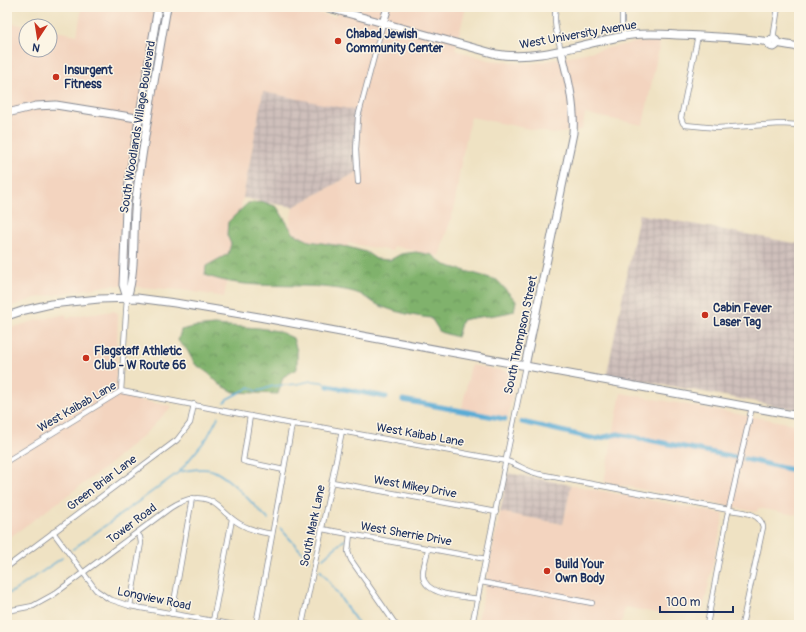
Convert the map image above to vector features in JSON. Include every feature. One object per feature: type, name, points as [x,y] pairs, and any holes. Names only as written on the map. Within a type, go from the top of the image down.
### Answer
[{"type":"street","name":"South Woodlands Village Boulevard","points":[[127,298],[123,285],[126,209],[158,7]]},
{"type":"street","name":"South Woodlands Village Boulevard","points":[[121,391],[127,298],[131,284],[136,200],[148,120],[168,7]]},
{"type":"street","name":"West University Avenue","points":[[325,7],[504,56],[528,57],[624,36],[649,34],[731,36],[799,47]]},
{"type":"street","points":[[358,182],[356,150],[358,117],[388,7]]},
{"type":"street","points":[[556,7],[555,27],[561,50]]},
{"type":"street","points":[[622,7],[624,36]]},
{"type":"street","points":[[773,42],[778,7]]},
{"type":"street","points":[[698,35],[681,118],[685,125],[717,128],[781,124],[799,125]]},
{"type":"street","name":"South Thompson Street","points":[[472,625],[573,133],[573,101],[561,50]]},
{"type":"street","points":[[7,114],[36,106],[56,105],[148,120]]},
{"type":"street","points":[[7,316],[50,304],[88,300],[127,298],[145,299],[214,309],[799,416]]},
{"type":"street","name":"West Kaibab Lane","points":[[7,461],[121,391],[292,424],[342,431],[506,461],[513,463],[527,471],[539,474],[755,515],[761,520],[763,527],[742,625]]},
{"type":"street","name":"Green Briar Lane","points":[[7,567],[177,440],[190,423],[194,404]]},
{"type":"street","points":[[707,625],[729,510],[752,407]]},
{"type":"street","points":[[250,416],[243,461],[284,470]]},
{"type":"street","points":[[256,625],[292,424]]},
{"type":"street","name":"South Mark Lane","points":[[303,624],[342,431]]},
{"type":"street","name":"West Mikey Drive","points":[[332,482],[496,512]]},
{"type":"street","points":[[172,614],[192,498],[199,498],[212,502],[232,519],[247,528],[272,534]]},
{"type":"street","name":"Tower Road","points":[[7,611],[25,608],[40,603],[83,574],[176,504],[192,498]]},
{"type":"street","points":[[213,621],[232,519]]},
{"type":"street","name":"West Sherrie Drive","points":[[322,529],[486,559]]},
{"type":"street","name":"Longview Road","points":[[53,532],[83,574],[102,595],[116,602],[130,606],[235,625]]},
{"type":"street","points":[[130,606],[142,543],[137,533]]},
{"type":"street","points":[[350,534],[348,552],[351,560],[396,625]]},
{"type":"street","points":[[428,549],[423,579],[430,588],[438,592],[478,599]]},
{"type":"street","points":[[481,582],[592,603]]},
{"type":"street","points":[[303,624],[310,625]]},
{"type":"shaded area","points":[[7,7],[13,7],[10,23],[18,24],[18,58],[58,58],[58,31],[77,35],[82,7],[293,7],[335,17],[338,7],[466,7],[455,50],[489,60],[520,63],[536,63],[637,42],[660,42],[643,125],[585,114],[582,130],[554,134],[471,117],[461,162],[454,209],[439,256],[394,246],[392,251],[348,243],[345,255],[286,246],[293,207],[350,176],[263,93],[224,297],[182,290],[112,285],[35,298],[7,308],[7,119],[10,118],[7,108]]},
{"type":"shaded area","points":[[263,92],[359,111],[357,172],[293,207],[243,198]]},
{"type":"shaded area","points":[[639,214],[799,244],[799,410],[607,374]]},
{"type":"shaded area","points":[[113,311],[118,313],[116,384],[131,399],[172,406],[145,434],[105,468],[7,538],[7,329],[66,314],[67,318]]},
{"type":"shaded area","points":[[471,365],[513,372],[516,375],[508,417],[462,408]]},
{"type":"shaded area","points":[[621,393],[799,425],[799,502],[796,515],[758,508],[757,512],[604,482]]},
{"type":"shaded area","points":[[508,473],[571,485],[563,524],[500,512]]},
{"type":"shaded area","points":[[571,485],[724,514],[703,609],[670,603],[667,615],[625,607],[621,625],[477,625],[500,512],[563,524]]},
{"type":"green space","points":[[264,202],[277,207],[293,233],[309,241],[348,247],[366,252],[376,259],[390,260],[401,254],[416,252],[432,255],[445,265],[497,280],[516,301],[514,311],[462,320],[457,337],[440,332],[431,318],[391,310],[376,304],[358,293],[328,287],[239,283],[205,275],[206,266],[228,254],[231,244],[227,235],[228,222],[248,203]]},
{"type":"green space","points":[[214,325],[259,328],[278,331],[293,338],[297,351],[297,369],[283,377],[278,394],[234,392],[219,384],[208,373],[195,364],[187,350],[178,341],[181,330]]},
{"type":"waterway","points":[[225,402],[227,399],[250,387],[256,391],[273,386],[311,381],[322,382],[328,386]]},
{"type":"waterway","points":[[328,386],[386,397]]},
{"type":"waterway","points":[[403,400],[505,419]]},
{"type":"waterway","points":[[180,471],[207,438],[218,417]]},
{"type":"waterway","points":[[522,422],[596,439],[618,434],[735,457]]},
{"type":"waterway","points":[[745,459],[799,471]]},
{"type":"waterway","points":[[73,549],[179,472],[187,470],[206,469],[221,475],[235,486],[268,519]]},
{"type":"waterway","points":[[280,528],[310,561]]},
{"type":"waterway","points":[[323,558],[345,540]]},
{"type":"waterway","points":[[7,594],[14,591],[62,558]]},
{"type":"waterway","points":[[320,570],[359,625]]},
{"type":"place","name":"Chabad Jewish Community Center","points":[[338,41]]},
{"type":"place","name":"Insurgent Fitness","points":[[56,77]]},
{"type":"place","name":"Cabin Fever Laser Tag","points":[[705,315]]},
{"type":"place","name":"Flagstaff Athletic Club - W Route 66","points":[[86,358]]},
{"type":"place","name":"Build Your Own Body","points":[[547,571]]}]
